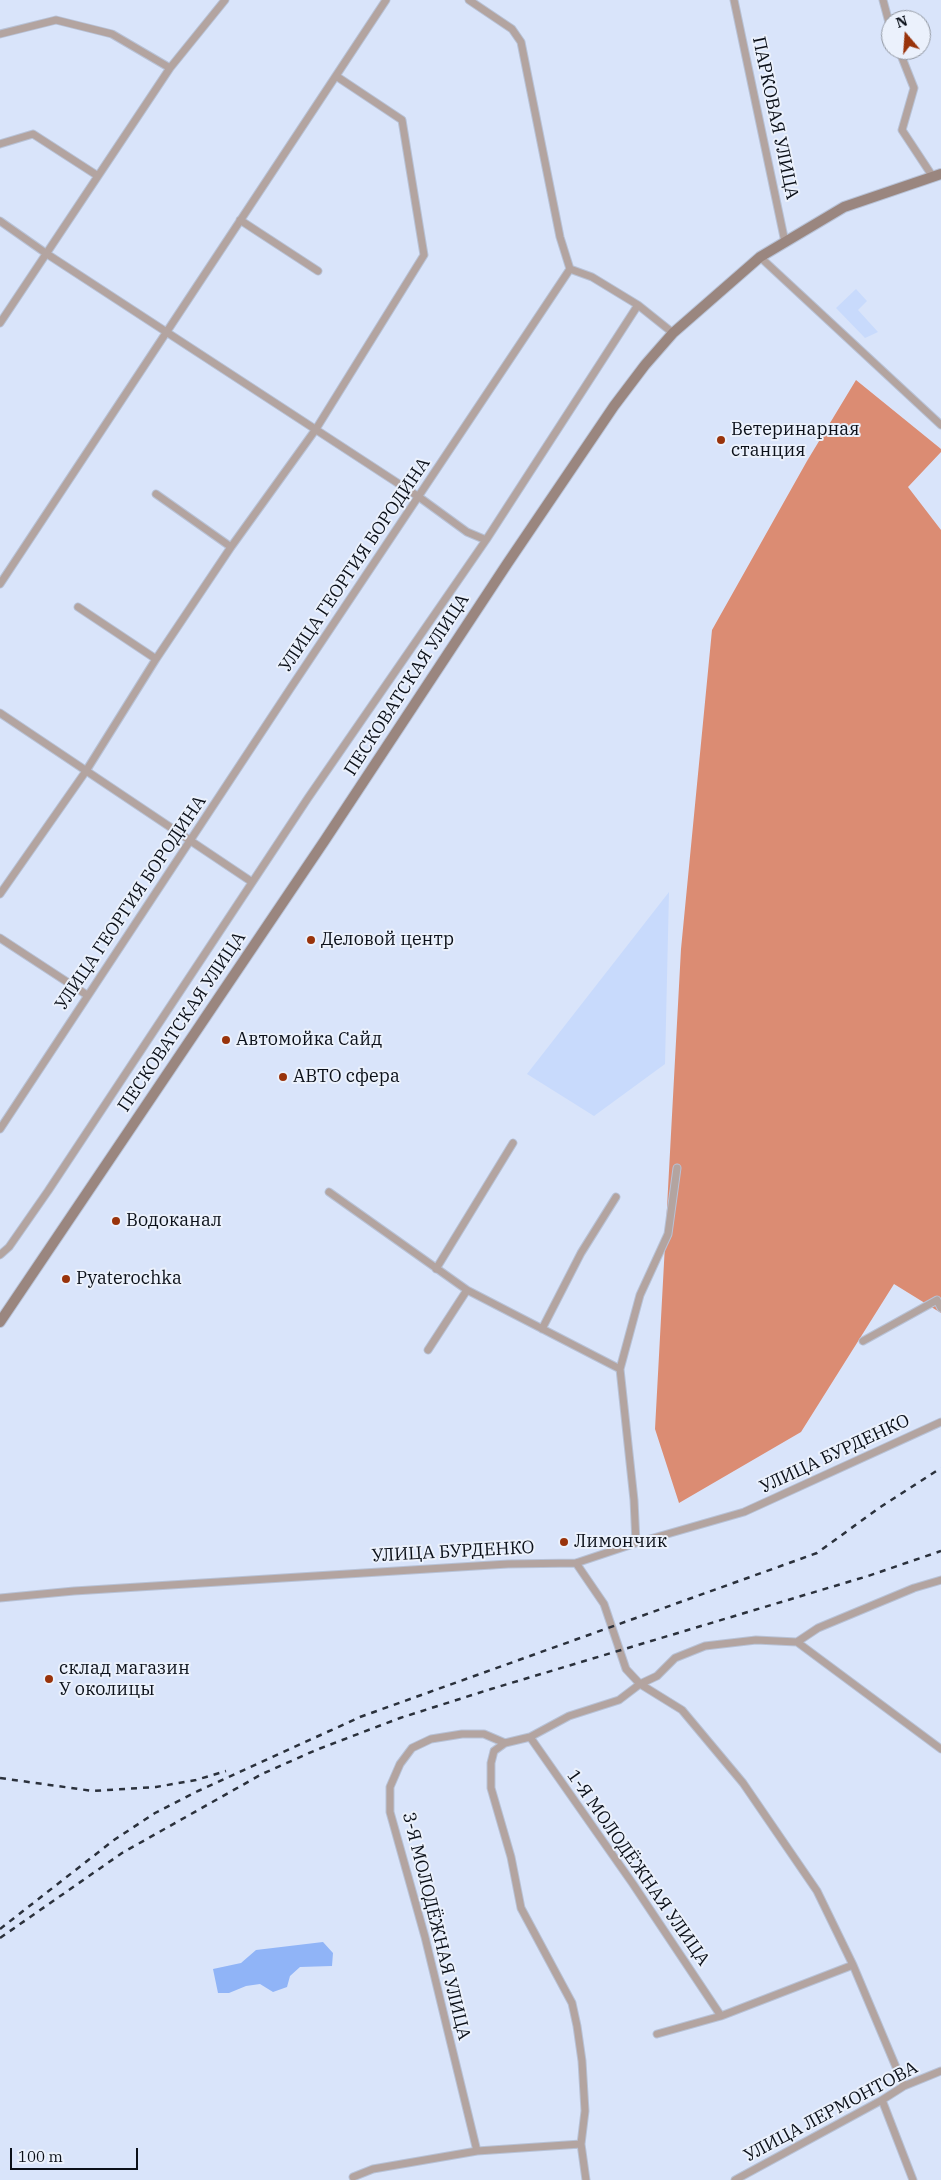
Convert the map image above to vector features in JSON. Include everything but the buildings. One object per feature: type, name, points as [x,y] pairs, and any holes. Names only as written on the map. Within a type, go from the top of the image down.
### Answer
[{"type":"main road","name":"ПЕСКОВАТСКАЯ УЛИЦА","points":[[0,1322],[614,406],[645,365],[673,333],[760,257],[844,207],[937,175]]},
{"type":"street","points":[[0,323],[170,68],[225,0]]},
{"type":"street","points":[[0,584],[386,0]]},
{"type":"street","points":[[469,0],[512,29],[521,42],[560,237],[570,270],[592,277],[638,305],[673,333]]},
{"type":"street","name":"ПАРКОВАЯ УЛИЦА","points":[[734,0],[785,242]]},
{"type":"street","points":[[0,34],[56,20],[112,34],[170,68]]},
{"type":"street","points":[[903,60],[914,88],[902,130],[937,175]]},
{"type":"street","points":[[0,894],[86,771],[156,659],[231,547],[316,429],[424,255],[402,120],[336,76]]},
{"type":"street","points":[[0,144],[33,134],[98,176]]},
{"type":"street","points":[[240,220],[318,271]]},
{"type":"street","points":[[0,221],[47,254],[419,497],[468,532],[486,540]]},
{"type":"street","points":[[760,257],[941,425]]},
{"type":"street","name":"УЛИЦА ГЕОРГИЯ БОРОДИНА","points":[[0,1129],[87,995],[570,270]]},
{"type":"street","points":[[0,1255],[9,1247],[48,1191],[252,882],[486,540],[638,305]]},
{"type":"street","points":[[156,494],[231,547]]},
{"type":"street","points":[[78,607],[156,659]]},
{"type":"street","points":[[0,713],[252,882]]},
{"type":"street","points":[[0,938],[87,995]]},
{"type":"street","points":[[436,1269],[513,1143]]},
{"type":"street","points":[[636,1543],[634,1500],[620,1369],[640,1295],[668,1234],[676,1168]]},
{"type":"street","points":[[329,1192],[467,1290],[620,1369]]},
{"type":"street","points":[[542,1329],[581,1253],[616,1197]]},
{"type":"street","points":[[428,1350],[467,1290]]},
{"type":"street","points":[[863,1341],[937,1300],[941,1308]]},
{"type":"street","name":"УЛИЦА БУРДЕНКО","points":[[0,1598],[74,1591],[508,1564],[576,1563],[636,1543],[744,1512],[941,1422]]},
{"type":"street","points":[[576,1563],[604,1604],[626,1669],[640,1684],[682,1710],[743,1783],[817,1891],[853,1965],[904,2086]]},
{"type":"street","points":[[797,1642],[818,1628],[914,1588],[941,1580]]},
{"type":"street","points":[[586,2180],[581,2144],[585,2111],[582,2061],[572,2003],[520,1908],[511,1857],[491,1788],[491,1763],[494,1751],[505,1742],[530,1737],[569,1716],[619,1700],[640,1684],[657,1676],[676,1658],[705,1646],[756,1640],[797,1642],[941,1749]]},
{"type":"street","name":"3-Я МОЛОДЁЖНАЯ УЛИЦА","points":[[477,2151],[425,1937],[390,1812],[390,1787],[400,1764],[412,1748],[432,1739],[462,1734],[484,1734],[505,1742]]},
{"type":"street","name":"1-Я МОЛОДЁЖНАЯ УЛИЦА","points":[[530,1737],[633,1884],[721,2016]]},
{"type":"street","points":[[657,2034],[721,2016],[853,1965]]},
{"type":"street","name":"УЛИЦА ЛЕРМОНТОВА","points":[[735,2180],[882,2100],[904,2086],[941,2071]]},
{"type":"street","points":[[882,2100],[913,2180]]},
{"type":"street","points":[[353,2177],[373,2169],[477,2151],[581,2144]]},
{"type":"shaded area","points":[[856,289],[867,301],[858,310],[878,332],[865,338],[836,308]]},
{"type":"shaded area","points":[[856,380],[941,449],[941,452],[908,487],[941,530],[941,1313],[894,1284],[801,1432],[679,1503],[655,1429],[681,949],[712,630],[807,461]]},
{"type":"shaded area","points":[[669,892],[665,1064],[594,1116],[527,1074]]},
{"type":"water","points":[[323,1942],[333,1953],[332,1966],[300,1967],[290,1976],[287,1987],[273,1992],[260,1984],[246,1986],[229,1993],[218,1993],[213,1969],[241,1963],[256,1950]]},
{"type":"railway","points":[[0,1929],[114,1840],[155,1813],[198,1791],[360,1717],[817,1553],[879,1508],[941,1468]]},
{"type":"railway","points":[[0,1938],[122,1853],[262,1774],[316,1750],[400,1718],[491,1689],[868,1576],[941,1551]]},
{"type":"railway","points":[[0,1778],[93,1791],[156,1787],[196,1780],[226,1771]]},
{"type":"place","name":"Ветеринарная станция","points":[[721,440]]},
{"type":"place","name":"Деловой центр","points":[[311,940]]},
{"type":"place","name":"Автомойка Сайд","points":[[226,1040]]},
{"type":"place","name":"АВТО сфера","points":[[283,1077]]},
{"type":"place","name":"Водоканал","points":[[116,1221]]},
{"type":"place","name":"Pyaterochka","points":[[66,1279]]},
{"type":"place","name":"Лимончик","points":[[564,1542]]},
{"type":"place","name":"склад магазин У околицы","points":[[49,1679]]}]
